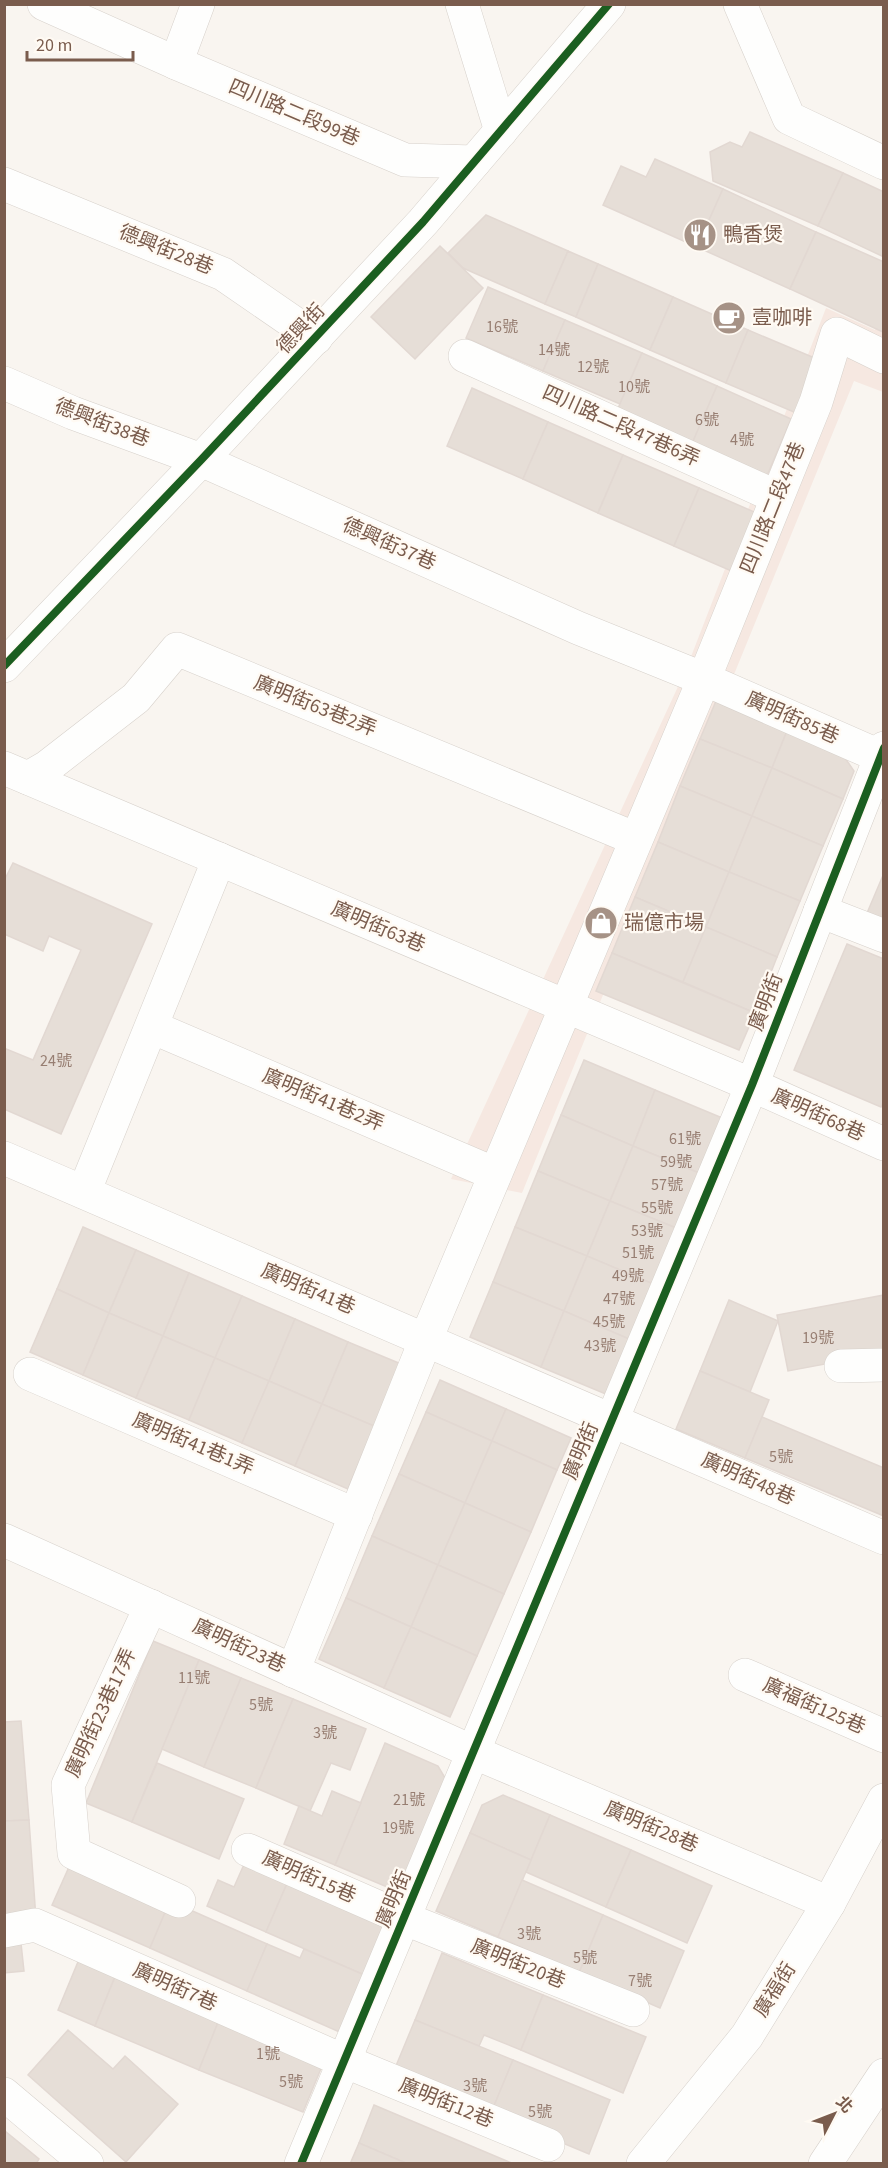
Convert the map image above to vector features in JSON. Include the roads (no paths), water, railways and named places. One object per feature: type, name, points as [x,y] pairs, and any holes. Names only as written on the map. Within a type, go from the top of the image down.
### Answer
[{"type":"street","name":"四川路二段99巷","points":[[44,4],[405,160],[474,162]]},
{"type":"street","points":[[176,63],[198,4]]},
{"type":"street","points":[[462,4],[501,131]]},
{"type":"street","name":"德興街","points":[[4,666],[201,460],[423,222],[501,131],[583,17],[609,4]]},
{"type":"street","points":[[740,4],[789,118],[884,163]]},
{"type":"street","name":"德興街28巷","points":[[4,184],[224,274],[316,338]]},
{"type":"street","name":"四川路二段47巷","points":[[704,680],[816,402],[837,334],[884,357]]},
{"type":"street","name":"四川路二段47巷6弄","points":[[465,356],[777,497]]},
{"type":"street","name":"德興街38巷","points":[[7,386],[201,460]]},
{"type":"street","name":"德興街37巷","points":[[201,460],[578,628],[704,680]]},
{"type":"street","name":"廣明街63巷2弄","points":[[16,773],[47,767],[136,698],[177,649],[636,839]]},
{"type":"street","points":[[293,1671],[426,1339],[704,680]]},
{"type":"street","name":"廣明街85巷","points":[[704,680],[882,754]]},
{"type":"street","name":"廣明街","points":[[301,2163],[752,1085],[882,754]]},
{"type":"street","name":"廣明街63巷","points":[[16,773],[752,1085]]},
{"type":"street","points":[[84,1192],[219,859]]},
{"type":"street","points":[[820,911],[884,936]]},
{"type":"street","name":"廣明街41巷2弄","points":[[152,1027],[495,1174]]},
{"type":"street","name":"廣明街68巷","points":[[752,1085],[884,1144]]},
{"type":"street","name":"廣明街41巷","points":[[4,1158],[612,1420]]},
{"type":"street","points":[[841,1366],[884,1365]]},
{"type":"street","name":"廣明街41巷1弄","points":[[30,1374],[356,1515]]},
{"type":"street","name":"廣明街48巷","points":[[612,1420],[884,1538]]},
{"type":"street","name":"廣明街23巷","points":[[4,1539],[473,1752]]},
{"type":"street","name":"廣明街23巷17弄","points":[[151,1606],[68,1785],[74,1853],[179,1901]]},
{"type":"street","name":"廣福街125巷","points":[[745,1675],[884,1736]]},
{"type":"street","name":"廣明街28巷","points":[[473,1752],[829,1903]]},
{"type":"street","name":"廣福街","points":[[643,2163],[747,2036],[829,1903],[884,1800]]},
{"type":"street","name":"廣明街15巷","points":[[248,1850],[404,1918]]},
{"type":"street","name":"廣明街20巷","points":[[404,1918],[633,2010]]},
{"type":"street","name":"廣明街7巷","points":[[4,1931],[35,1925],[344,2061]]},
{"type":"street","name":"廣明街12巷","points":[[344,2061],[548,2145]]},
{"type":"street","points":[[825,2163],[883,2075]]},
{"type":"street","points":[[4,2094],[87,2163]]},
{"type":"place","name":"鴨香煲","points":[[700,235]]},
{"type":"place","name":"壹咖啡","points":[[729,318]]},
{"type":"place","name":"瑞億市場","points":[[601,923]]}]
